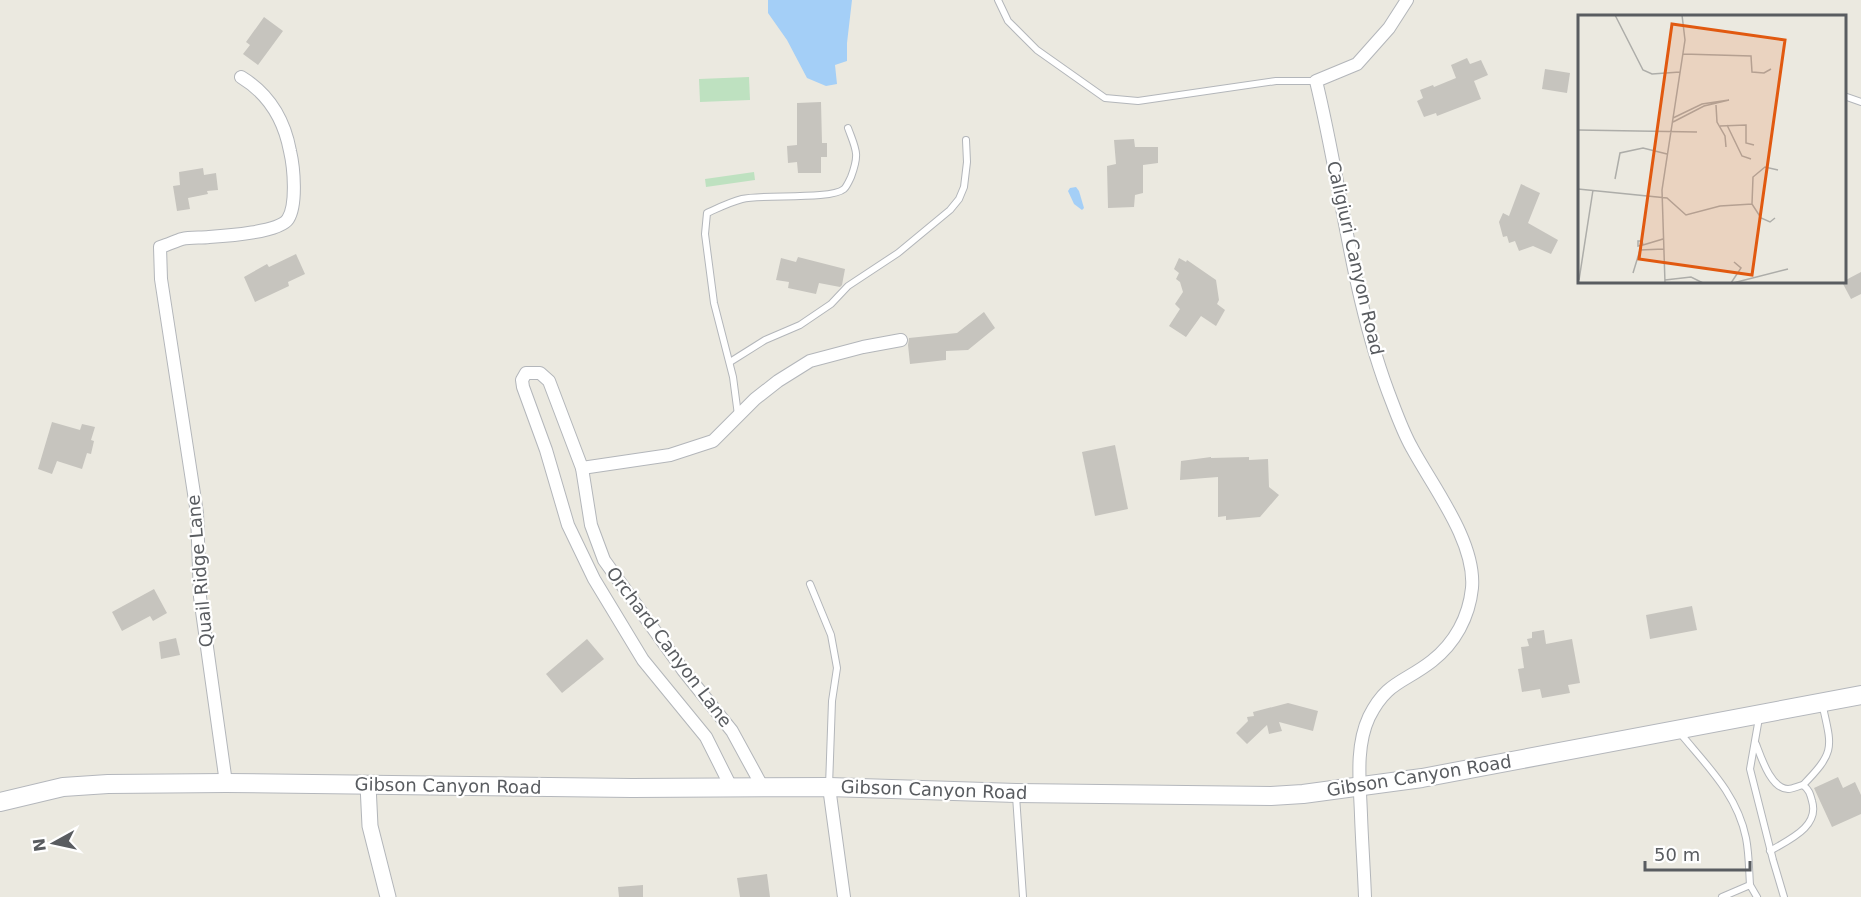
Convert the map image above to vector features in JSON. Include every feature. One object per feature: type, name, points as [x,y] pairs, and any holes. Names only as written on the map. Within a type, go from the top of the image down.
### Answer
[{"type":"main road","name":"Gibson Canyon Road","points":[[0,802],[63,788],[108,784],[226,783],[632,788],[762,786],[1016,793],[1271,796],[1303,794],[1422,778],[1861,695]]},
{"type":"street","points":[[1316,81],[1357,64],[1389,28],[1407,0]]},
{"type":"street","name":"Quail Ridge Lane","points":[[226,783],[200,597],[197,513],[161,279],[160,247],[184,238],[267,231],[281,227],[288,220],[293,207],[291,153],[285,130],[275,108],[253,85],[241,77]]},
{"type":"street","name":"Caligiuri Canyon Road","points":[[1316,81],[1366,326],[1391,402],[1411,446],[1460,532],[1469,559],[1472,584],[1469,607],[1458,632],[1446,648],[1431,662],[1394,683],[1368,719],[1362,741],[1360,787],[1365,897]]},
{"type":"street","points":[[582,468],[670,455],[713,441],[755,399],[810,361],[901,340]]},
{"type":"street","name":"Orchard Canyon Lane","points":[[731,787],[706,737],[643,660],[594,579],[568,525],[546,450],[523,387],[522,380],[526,373],[540,373],[549,381],[582,468],[591,525],[604,560],[683,670],[732,731],[762,786]]},
{"type":"street","points":[[368,785],[370,826],[388,897]]},
{"type":"street","points":[[830,787],[844,897]]},
{"type":"lane","points":[[998,0],[1008,21],[1037,50],[1105,98],[1138,101],[1276,81],[1316,81]]},
{"type":"lane","points":[[1846,96],[1861,102]]},
{"type":"lane","points":[[738,416],[734,376],[714,303],[705,234],[707,213],[742,199],[787,195],[819,196],[833,194],[843,189],[849,181],[858,153],[848,128]]},
{"type":"lane","points":[[729,362],[765,340],[800,325],[831,304],[848,286],[898,253],[950,210],[959,199],[964,187],[967,162],[966,140]]},
{"type":"lane","points":[[810,584],[831,635],[837,668],[832,701],[830,787]]},
{"type":"lane","points":[[1756,744],[1769,774],[1779,786],[1788,789],[1803,785],[1819,769],[1828,755],[1830,739],[1821,703]]},
{"type":"lane","points":[[1760,715],[1750,769],[1784,897]]},
{"type":"lane","points":[[1677,730],[1721,780],[1735,807],[1746,838],[1750,885],[1757,897]]},
{"type":"lane","points":[[1770,850],[1805,830],[1812,817],[1814,805],[1809,790],[1803,785]]},
{"type":"lane","points":[[1016,793],[1023,897]]},
{"type":"lane","points":[[1722,897],[1750,885]]},
{"type":"green space","points":[[749,77],[750,100],[700,102],[699,79]]},
{"type":"green space","points":[[754,172],[755,180],[706,187],[705,179]]},
{"type":"water","points":[[768,0],[852,0],[847,61],[835,65],[837,84],[826,86],[807,78],[787,40],[768,13]]},
{"type":"water","points":[[1076,187],[1084,208],[1082,210],[1074,204],[1068,191]]},
{"type":"building","points":[[264,17],[283,31],[258,65],[243,54],[250,45],[246,42]]},
{"type":"building","points":[[1467,58],[1470,64],[1481,60],[1488,75],[1474,81],[1481,99],[1437,116],[1436,113],[1424,117],[1417,101],[1423,98],[1420,90],[1456,78],[1451,65]]},
{"type":"building","points":[[1545,69],[1570,73],[1567,93],[1542,89]]},
{"type":"building","points":[[821,102],[822,143],[827,143],[827,157],[821,157],[821,173],[798,173],[797,162],[788,163],[787,146],[797,145],[797,103]]},
{"type":"building","points":[[1134,139],[1135,147],[1158,147],[1158,163],[1143,165],[1143,193],[1135,195],[1134,207],[1108,208],[1107,166],[1116,164],[1114,140]]},
{"type":"building","points":[[203,168],[204,175],[216,173],[218,190],[207,191],[208,194],[188,198],[190,209],[177,211],[173,186],[180,185],[179,172]]},
{"type":"building","points":[[1521,184],[1540,193],[1528,223],[1558,240],[1551,254],[1533,246],[1519,251],[1515,241],[1509,243],[1507,236],[1503,237],[1499,222],[1503,213],[1509,216]]},
{"type":"building","points":[[296,254],[305,274],[288,282],[289,286],[255,302],[244,277],[267,264],[269,267]]},
{"type":"building","points":[[798,257],[845,269],[842,285],[840,287],[819,283],[816,294],[788,288],[789,282],[776,280],[781,258],[796,262]]},
{"type":"building","points":[[1179,258],[1186,262],[1187,260],[1216,280],[1219,300],[1217,304],[1225,310],[1216,326],[1201,316],[1186,337],[1169,326],[1180,309],[1175,304],[1183,292],[1180,282],[1176,279],[1179,273],[1174,269]]},
{"type":"building","points":[[1861,272],[1861,294],[1851,299],[1843,284],[1846,284],[1846,280]]},
{"type":"building","points":[[984,312],[995,328],[968,350],[946,351],[946,360],[910,364],[909,338],[957,333]]},
{"type":"building","points":[[52,422],[80,430],[82,424],[95,427],[91,440],[94,441],[91,454],[87,453],[82,469],[57,461],[52,474],[38,469]]},
{"type":"building","points":[[1115,445],[1128,509],[1095,516],[1082,452]]},
{"type":"building","points":[[1211,457],[1268,459],[1269,487],[1279,495],[1260,517],[1226,520],[1226,516],[1218,517],[1218,477],[1180,480],[1181,461]]},
{"type":"building","points":[[154,589],[167,613],[153,621],[150,616],[122,631],[112,612]]},
{"type":"building","points":[[1692,606],[1697,630],[1650,639],[1646,615]]},
{"type":"building","points":[[1544,630],[1546,644],[1572,639],[1580,683],[1568,685],[1570,693],[1542,698],[1540,689],[1522,692],[1518,669],[1524,668],[1521,647],[1529,646],[1527,639],[1532,638],[1532,632]]},
{"type":"building","points":[[176,638],[180,655],[161,659],[159,642]]},
{"type":"building","points":[[587,639],[604,659],[562,693],[546,674]]},
{"type":"building","points":[[1288,703],[1318,711],[1313,731],[1279,722],[1282,731],[1269,734],[1267,725],[1247,744],[1236,733],[1248,721],[1247,717],[1254,716],[1253,712]]},
{"type":"building","points":[[1838,777],[1843,788],[1855,782],[1861,795],[1861,814],[1832,827],[1814,788]]},
{"type":"building","points":[[767,874],[770,897],[740,897],[737,878]]},
{"type":"building","points":[[643,885],[643,897],[619,897],[618,887]]}]
